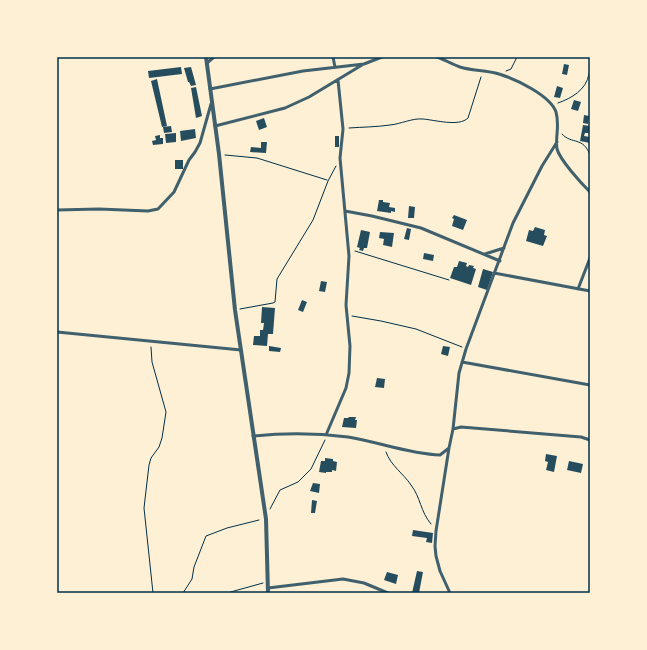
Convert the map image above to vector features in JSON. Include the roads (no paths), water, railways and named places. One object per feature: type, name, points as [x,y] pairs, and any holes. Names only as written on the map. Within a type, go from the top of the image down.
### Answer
[{"type":"street","points":[[206,57],[219,154],[235,310],[266,519],[268,591],[343,579],[364,583],[388,593]]},
{"type":"street","points":[[207,63],[214,57]]},
{"type":"street","points":[[333,57],[335,67]]},
{"type":"street","points":[[215,126],[285,108],[309,97],[364,64],[382,57]]},
{"type":"street","points":[[438,57],[459,67],[498,74],[534,91],[552,105],[556,113],[558,129],[557,142],[561,156],[590,192]]},
{"type":"street","points":[[210,89],[303,71],[364,64]]},
{"type":"street","points":[[326,435],[346,388],[349,373],[350,346],[346,315],[348,249],[340,158],[343,128],[338,80]]},
{"type":"street","points":[[57,210],[99,209],[148,211],[158,209],[174,192],[189,160],[200,143],[212,102]]},
{"type":"street","points":[[450,593],[440,571],[436,556],[436,531],[453,429],[456,392],[462,362],[513,224],[542,166],[557,142]]},
{"type":"street","points":[[344,211],[421,228],[500,261]]},
{"type":"street","points":[[484,254],[504,248]]},
{"type":"street","points":[[578,289],[590,258]]},
{"type":"street","points":[[494,273],[590,291]]},
{"type":"street","points":[[57,332],[241,350]]},
{"type":"street","points":[[462,362],[590,385]]},
{"type":"street","points":[[453,429],[461,426],[581,437],[590,440]]},
{"type":"street","points":[[253,436],[274,434],[326,435],[440,455],[449,448]]}]
